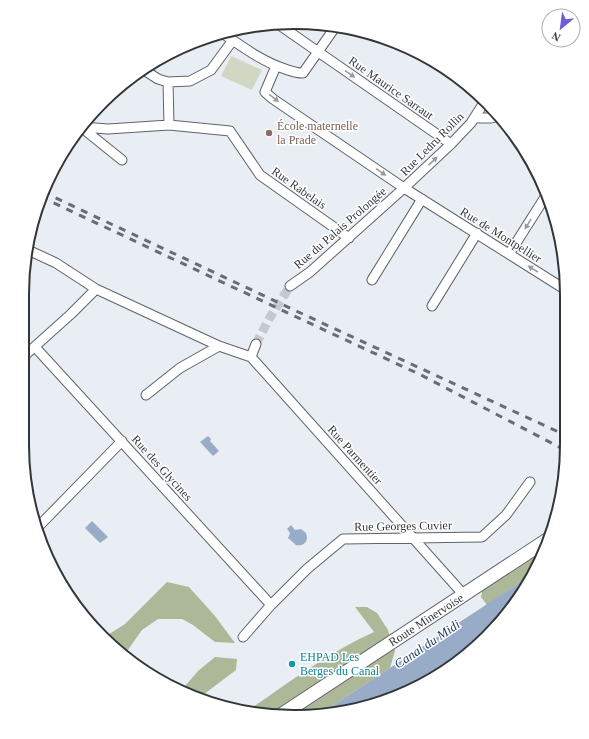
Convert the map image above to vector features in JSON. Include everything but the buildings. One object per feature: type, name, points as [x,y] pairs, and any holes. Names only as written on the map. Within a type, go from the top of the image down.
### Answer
[{"type":"main road","name":"Route Minervoise","points":[[289,710],[541,544]]},
{"type":"street","name":"Rue Maurice Sarraut","points":[[286,29],[451,144]]},
{"type":"street","points":[[229,37],[255,56],[276,66],[298,73],[303,73],[332,32]]},
{"type":"street","points":[[149,73],[158,79],[168,82],[190,81],[210,70],[233,40]]},
{"type":"street","name":"Rue de Montpellier","points":[[276,66],[265,92],[273,99],[404,188],[560,286]]},
{"type":"street","points":[[88,128],[108,129],[169,125],[168,82]]},
{"type":"street","points":[[474,118],[481,106]]},
{"type":"street","name":"Rue Ledru Rollin","points":[[404,188],[451,144],[474,118],[493,118]]},
{"type":"street","name":"Rue Rabelais","points":[[169,125],[230,131],[260,175],[350,238]]},
{"type":"street","points":[[86,131],[122,160]]},
{"type":"street","name":"Rue du Palais Prolongée","points":[[290,286],[310,272],[350,238],[404,188]]},
{"type":"street","points":[[372,280],[422,199]]},
{"type":"street","points":[[509,254],[543,201]]},
{"type":"street","points":[[432,306],[476,233]]},
{"type":"street","name":"Rue Parmentier","points":[[32,252],[56,263],[96,289],[219,346],[251,357],[464,595]]},
{"type":"street","points":[[29,352],[96,289]]},
{"type":"street","points":[[251,357],[256,344]]},
{"type":"street","points":[[146,395],[180,368],[219,346]]},
{"type":"street","name":"Rue des Glycines","points":[[35,347],[271,606]]},
{"type":"street","points":[[41,523],[122,441]]},
{"type":"street","name":"Rue Georges Cuvier","points":[[244,638],[271,606],[308,568],[343,539],[482,537],[506,515],[530,482]]},
{"type":"green space","points":[[231,56],[262,70],[252,90],[221,76]]},
{"type":"green space","points":[[536,555],[521,582],[487,605],[481,597],[483,588]]},
{"type":"green space","points":[[167,582],[189,587],[215,616],[235,643],[215,642],[193,625],[182,619],[158,619],[142,630],[127,651],[109,634],[125,624]]},
{"type":"green space","points":[[355,607],[367,607],[377,613],[388,630],[395,651],[390,668],[329,708],[294,710],[253,707],[293,679],[341,649],[374,632]]},
{"type":"green space","points":[[215,657],[237,659],[236,670],[204,694],[183,685],[185,686],[198,671]]},
{"type":"water","points":[[208,436],[211,439],[210,441],[219,451],[213,456],[200,442]]},
{"type":"water","points":[[92,521],[108,537],[100,543],[85,528]]},
{"type":"water","points":[[291,525],[295,530],[301,529],[306,533],[306,542],[296,545],[288,538],[290,533],[287,529]]},
{"type":"water","name":"Canal du Midi","points":[[521,582],[494,620],[470,644],[442,665],[412,683],[396,690],[363,701],[329,708]]},
{"type":"tunnel","points":[[256,344],[269,319],[290,286]]},
{"type":"railway","points":[[48,195],[560,433]]},
{"type":"railway","points":[[47,200],[421,375],[560,447]]},
{"type":"place","name":"École maternelle la Prade","points":[[269,133]]},
{"type":"place","name":"EHPAD Les Berges du Canal","points":[[292,664]]}]
